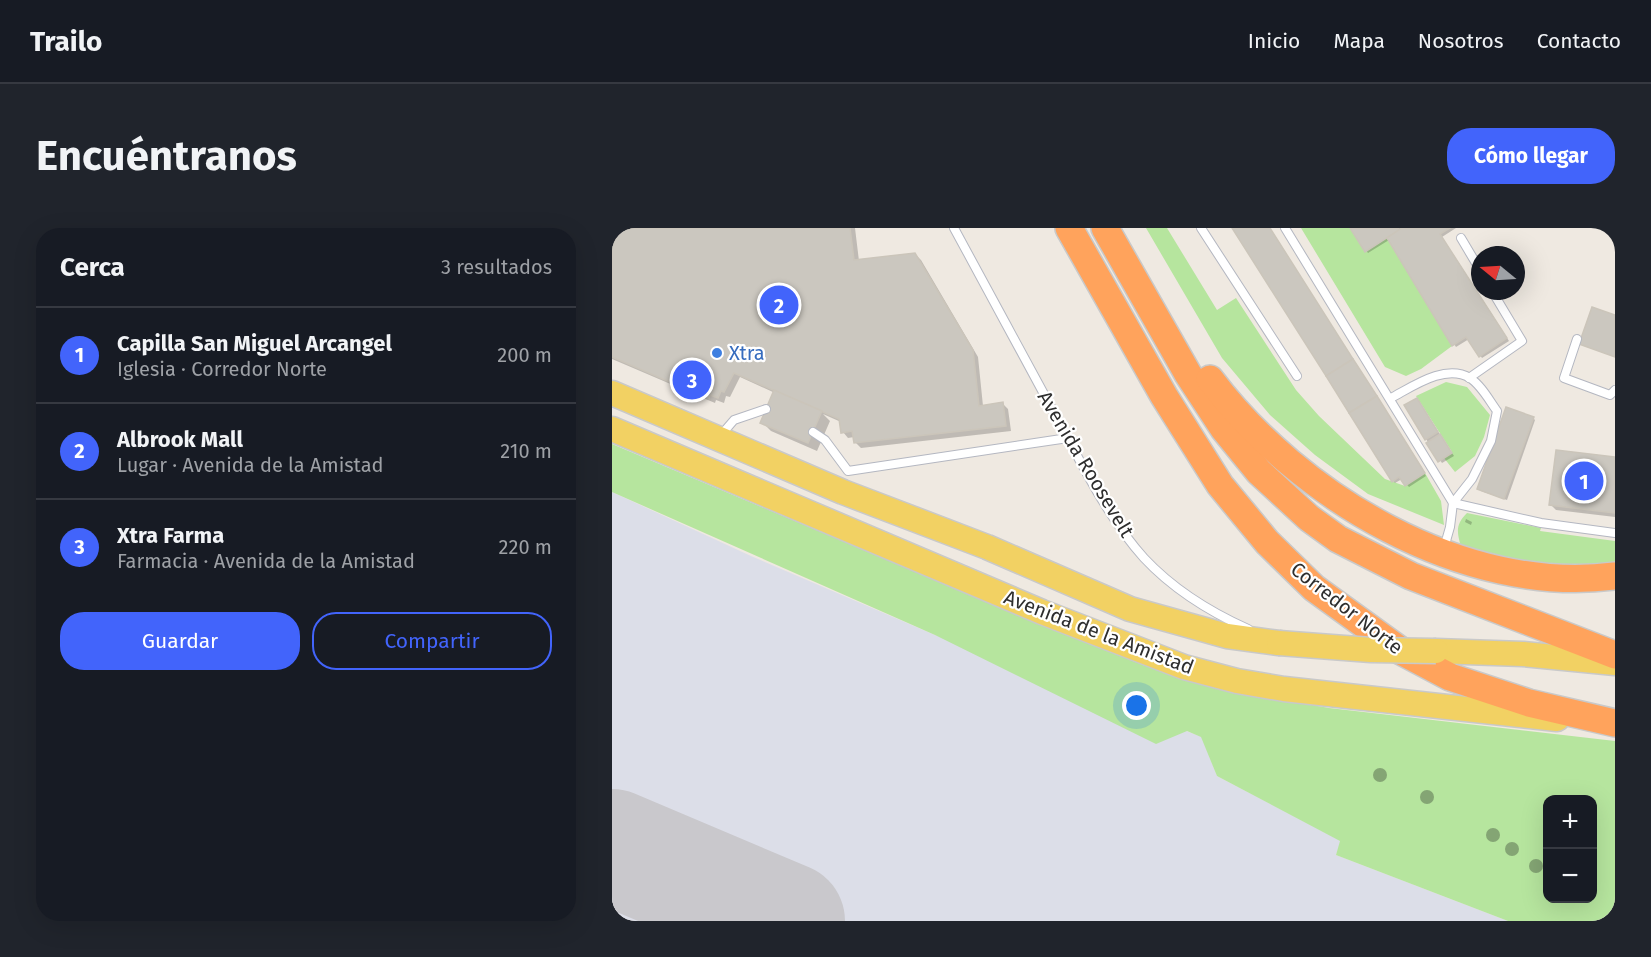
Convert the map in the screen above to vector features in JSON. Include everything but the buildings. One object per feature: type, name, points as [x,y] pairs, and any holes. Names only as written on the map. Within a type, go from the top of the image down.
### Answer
[{"type":"highway","name":"Corredor Norte","points":[[1069,228],[1164,396],[1220,485],[1267,542],[1314,588],[1401,651],[1450,677],[1529,703],[1615,725]]},
{"type":"highway","points":[[1105,228],[1204,400],[1239,449],[1281,493],[1309,518],[1338,539],[1411,576],[1615,656]]},
{"type":"highway","points":[[1131,276],[1227,402],[1283,458],[1316,484],[1357,511],[1406,537],[1443,553],[1495,568],[1539,576],[1568,578],[1615,576]]},
{"type":"main road","name":"Avenida de la Amistad","points":[[612,393],[719,439],[846,481],[1069,583],[1130,609],[1183,625],[1227,636],[1279,643],[1371,650],[1523,654],[1615,663]]},
{"type":"main road","name":"Avenida de la Amistad","points":[[612,429],[1042,612],[1184,667],[1238,681],[1284,689],[1615,725]]},
{"type":"lane","name":"Avenida Roosevelt","points":[[954,228],[1068,438],[1128,538],[1152,565],[1190,598],[1224,618],[1279,643]]},
{"type":"lane","points":[[1201,228],[1297,376]]},
{"type":"lane","points":[[1286,228],[1453,503],[1541,523],[1615,533]]},
{"type":"lane","points":[[1461,238],[1471,255]]},
{"type":"lane","points":[[1469,378],[1522,341],[1497,300]]},
{"type":"lane","points":[[1577,339],[1564,378],[1610,395],[1615,390]]},
{"type":"lane","points":[[1391,398],[1429,378],[1450,373],[1469,378],[1485,394],[1497,411],[1491,441],[1472,479],[1453,503],[1443,553]]},
{"type":"lane","points":[[719,439],[734,420],[766,409]]},
{"type":"lane","points":[[813,432],[825,440],[846,481],[1068,438]]},
{"type":"shaded area","points":[[612,492],[751,556],[935,635],[1202,737],[1217,776],[1341,841],[1336,855],[1508,921],[612,921]]},
{"type":"green space","points":[[1146,228],[1167,228],[1217,310],[1236,298],[1296,390],[1319,416],[1385,479],[1405,486],[1425,473],[1441,501],[1444,525],[1368,494],[1315,455],[1270,415],[1222,358]]},
{"type":"green space","points":[[1301,228],[1350,228],[1365,252],[1387,238],[1452,346],[1421,369],[1406,376],[1385,367]]},
{"type":"green space","points":[[1446,382],[1467,387],[1490,415],[1484,437],[1475,456],[1455,472],[1444,458],[1452,452],[1416,396]]},
{"type":"green space","points":[[612,444],[1040,624],[1143,665],[1221,689],[1329,708],[1615,741],[1615,921],[1508,921],[1336,855],[1340,841],[1217,776],[1201,737],[1187,731],[1156,744],[935,635],[612,492]]},
{"type":"green space","points":[[1467,513],[1541,528],[1540,531],[1615,541],[1615,564],[1596,567],[1530,564],[1461,547],[1458,529],[1460,521]]},
{"type":"runway","points":[[612,847],[787,921]]},
{"type":"place","name":"Albrook Mall","points":[[779,305]]},
{"type":"place","name":"Xtra","points":[[717,353]]},
{"type":"place","name":"Xtra Farma","points":[[692,380]]},
{"type":"place","name":"Capilla San Miguel Arcangel","points":[[1584,481]]}]
